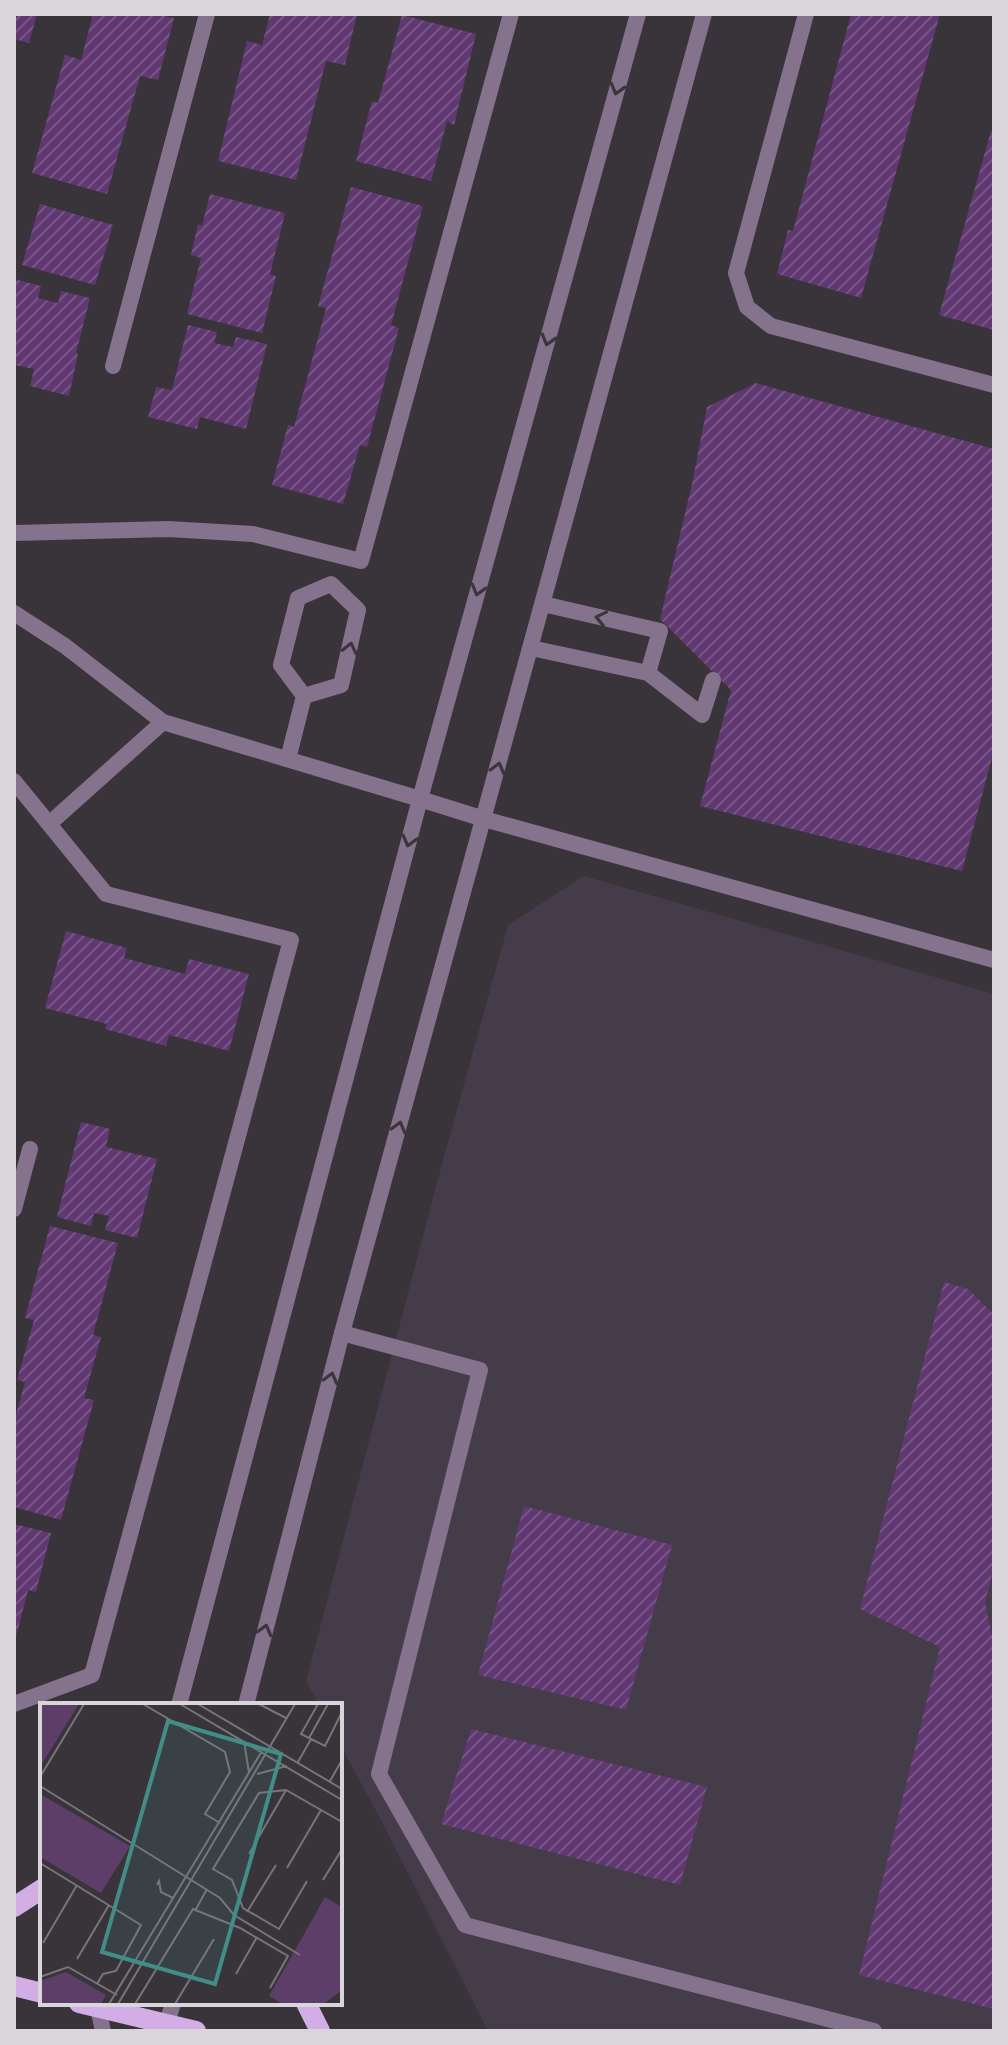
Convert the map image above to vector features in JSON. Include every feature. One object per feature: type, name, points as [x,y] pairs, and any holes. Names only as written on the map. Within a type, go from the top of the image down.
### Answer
[{"type":"main road","points":[[14,1907],[40,1890]]},
{"type":"main road","points":[[14,1986],[40,1992]]},
{"type":"main road","points":[[92,2005],[164,2028],[196,2031]]},
{"type":"main road","points":[[307,2005],[320,2031]]},
{"type":"street","points":[[113,366],[207,14]]},
{"type":"street","points":[[14,533],[168,529],[253,534],[361,561],[511,14]]},
{"type":"street","points":[[180,1703],[420,799],[638,14]]},
{"type":"street","points":[[247,1703],[342,1333],[704,14]]},
{"type":"street","points":[[806,14],[736,273],[747,307],[771,326],[994,385]]},
{"type":"street","points":[[331,584],[338,555]]},
{"type":"street","points":[[304,696],[341,685],[358,610],[331,584]]},
{"type":"street","points":[[304,696],[281,665],[298,598],[331,584]]},
{"type":"street","points":[[543,604],[660,631],[648,673]]},
{"type":"street","points":[[14,613],[65,646],[163,722],[484,819],[994,960]]},
{"type":"street","points":[[531,648],[648,673],[702,715],[713,680]]},
{"type":"street","points":[[288,759],[304,696]]},
{"type":"street","points":[[49,824],[163,722]]},
{"type":"street","points":[[14,781],[106,894],[291,940],[92,1675],[14,1704]]},
{"type":"street","points":[[14,1209],[30,1149]]},
{"type":"street","points":[[342,1333],[480,1370],[379,1774],[465,1925],[874,2031]]},
{"type":"street","points":[[92,2005],[103,2031]]},
{"type":"street","points":[[164,2028],[172,2005]]},
{"type":"shaded area","points":[[584,876],[994,994],[994,2031],[488,2031],[342,1748],[342,1703],[318,1703],[306,1681],[508,925]]},
{"type":"building","points":[[14,14],[37,14],[29,43],[14,39]]},
{"type":"building","points":[[93,14],[163,14],[174,18],[158,80],[140,76],[107,194],[32,173],[65,55],[81,60]]},
{"type":"building","points":[[270,14],[357,14],[345,65],[326,61],[296,180],[218,161],[247,41],[262,45]]},
{"type":"building","points":[[851,14],[940,14],[861,298],[777,274],[788,230],[793,231]]},
{"type":"building","points":[[402,15],[476,34],[454,125],[447,121],[431,181],[356,161],[372,101],[378,103]]},
{"type":"building","points":[[991,131],[994,132],[994,330],[939,315]]},
{"type":"building","points":[[351,187],[423,206],[391,325],[399,328],[367,447],[360,445],[343,504],[272,485],[288,425],[294,427],[326,308],[318,306]]},
{"type":"building","points":[[210,194],[285,213],[270,274],[276,276],[262,333],[187,314],[201,258],[191,255],[198,224],[202,226]]},
{"type":"building","points":[[40,204],[113,225],[95,285],[22,265]]},
{"type":"building","points":[[14,279],[41,286],[38,298],[58,303],[61,291],[90,298],[69,396],[30,386],[34,369],[14,365]]},
{"type":"building","points":[[188,325],[217,332],[214,343],[233,347],[236,337],[267,344],[246,429],[200,417],[197,429],[148,417],[156,387],[172,390]]},
{"type":"building","points":[[756,383],[994,449],[994,750],[962,871],[700,806],[731,690],[660,619],[707,407]]},
{"type":"building","points":[[66,931],[127,948],[124,958],[185,974],[189,959],[249,974],[229,1051],[169,1035],[166,1046],[105,1029],[107,1024],[45,1008]]},
{"type":"building","points":[[81,1122],[110,1129],[106,1147],[157,1159],[137,1238],[105,1230],[109,1216],[94,1213],[91,1226],[57,1217]]},
{"type":"building","points":[[50,1226],[118,1243],[93,1335],[101,1337],[84,1398],[94,1400],[61,1520],[14,1507],[14,1422],[25,1382],[17,1380],[34,1320],[25,1318]]},
{"type":"building","points":[[944,1282],[968,1289],[994,1315],[994,1566],[985,1603],[994,1645],[994,2009],[859,1975],[940,1647],[860,1609]]},
{"type":"building","points":[[524,1506],[672,1545],[626,1710],[478,1675]]},
{"type":"building","points":[[14,1524],[51,1533],[36,1592],[28,1590],[15,1641]]},
{"type":"building","points":[[471,1729],[707,1787],[680,1885],[441,1824]]}]
